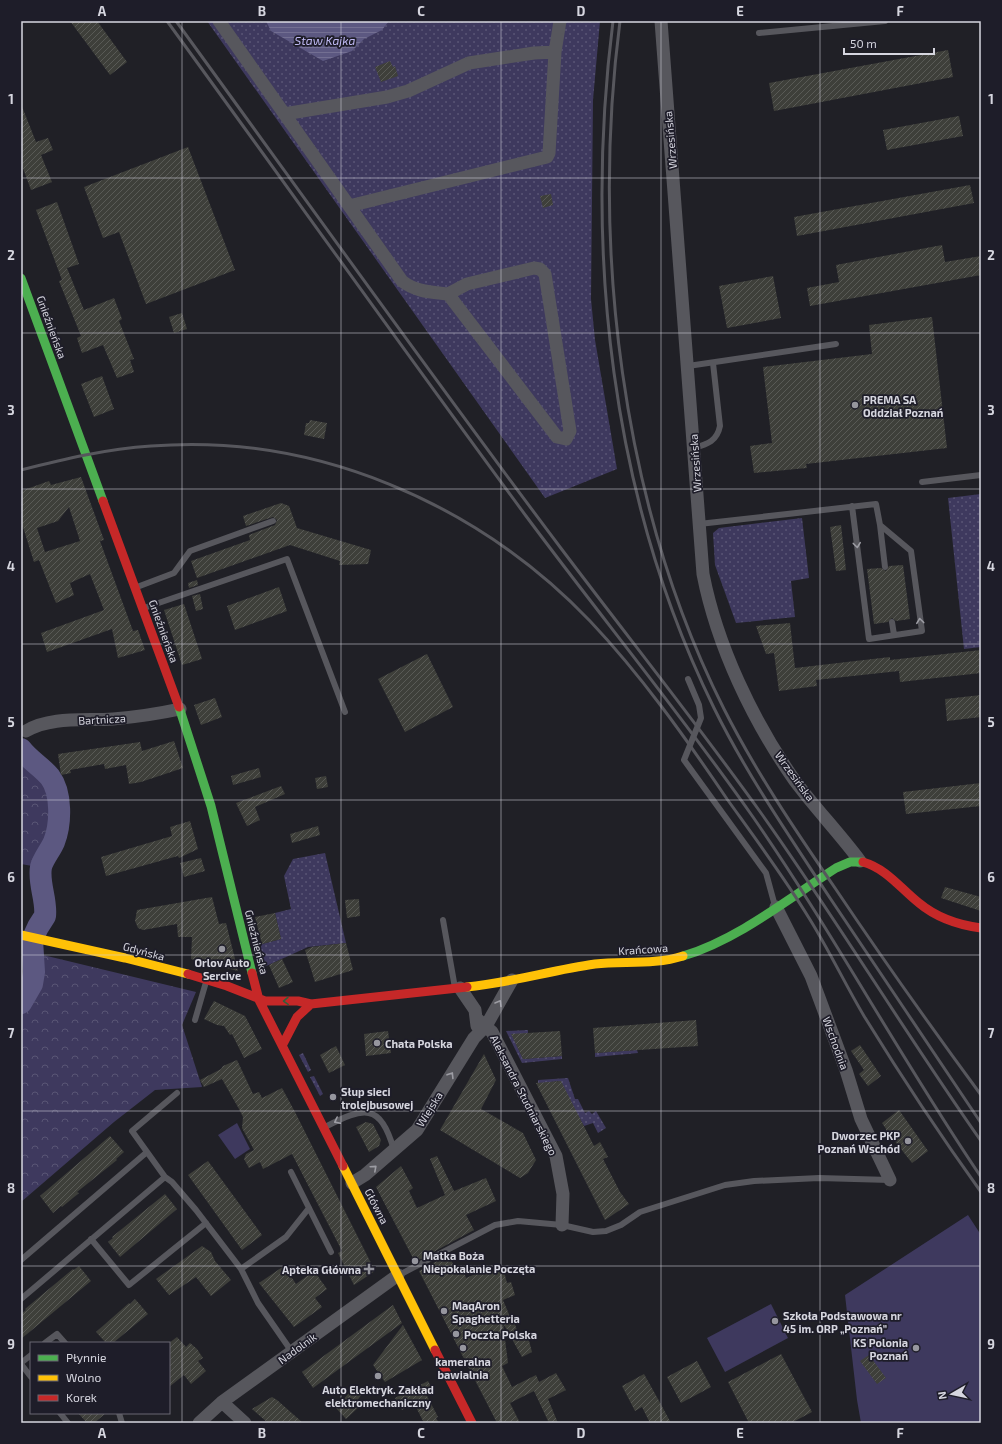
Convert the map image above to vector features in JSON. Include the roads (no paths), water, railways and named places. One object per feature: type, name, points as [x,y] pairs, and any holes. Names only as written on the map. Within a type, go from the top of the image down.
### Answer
[{"type":"street","points":[[219,21],[402,281],[412,288],[448,294],[467,284],[534,268],[540,269],[545,274],[570,431],[566,439],[557,438],[448,294]]},
{"type":"street","points":[[349,206],[547,158],[549,153],[555,52],[560,21]]},
{"type":"street","name":"Wrzesińska","points":[[661,21],[703,574],[709,603],[718,633],[754,713],[796,781],[860,861]]},
{"type":"street","points":[[284,114],[387,97],[408,91],[469,63],[534,53],[555,52]]},
{"type":"street","name":"Gnieźnieńska","points":[[21,278],[180,709],[211,806],[259,1000]]},
{"type":"street","name":"Bartnicza","points":[[26,731],[30,728],[57,722],[132,717],[180,709]]},
{"type":"street","points":[[860,861],[868,863],[882,871],[928,910],[948,921],[981,928]]},
{"type":"street","name":"Krańcowa","points":[[259,1000],[281,1002],[304,1001],[311,1004],[458,989],[512,980],[568,968],[598,964],[657,962],[678,958],[717,944],[844,863],[860,861]]},
{"type":"street","name":"Wschodnia","points":[[776,907],[811,976],[846,1070],[861,1119],[890,1180]]},
{"type":"street","name":"Gdyńska","points":[[21,935],[116,956],[206,980],[234,989],[259,1000]]},
{"type":"street","name":"Wiejska","points":[[352,1183],[365,1175],[417,1130],[474,1038],[481,1022],[512,980]]},
{"type":"street","points":[[458,989],[474,1007],[481,1022]]},
{"type":"street","points":[[259,1000],[277,1015]]},
{"type":"street","name":"Główna","points":[[259,1000],[283,1044],[472,1423]]},
{"type":"street","points":[[283,1044],[292,1017],[311,1004]]},
{"type":"street","name":"Aleksandra Studniarskiego","points":[[481,1022],[492,1032],[556,1156],[563,1194],[562,1225]]},
{"type":"street","name":"Nadolnik","points":[[199,1423],[222,1402],[398,1275]]},
{"type":"street","points":[[222,1402],[245,1423]]},
{"type":"lane","points":[[759,33],[885,21]]},
{"type":"lane","points":[[688,366],[836,344]]},
{"type":"lane","points":[[694,448],[709,444],[719,432],[720,426],[714,362]]},
{"type":"lane","points":[[922,482],[981,475]]},
{"type":"lane","points":[[699,524],[876,504],[885,567]]},
{"type":"lane","points":[[852,506],[869,639],[922,631],[912,551],[880,525]]},
{"type":"lane","points":[[136,588],[174,573],[190,551],[273,521]]},
{"type":"lane","points":[[143,609],[287,559],[345,712]]},
{"type":"lane","points":[[892,622],[894,635]]},
{"type":"lane","points":[[688,679],[699,705],[701,718],[684,760],[766,873],[772,900],[776,907]]},
{"type":"lane","points":[[443,920],[458,989]]},
{"type":"lane","points":[[195,1020],[206,980]]},
{"type":"lane","points":[[177,1093],[132,1131],[165,1177],[172,1182],[206,1223],[241,1269],[258,1304],[292,1352]]},
{"type":"lane","points":[[324,1128],[355,1112],[368,1113],[380,1119],[385,1125],[394,1150]]},
{"type":"lane","points":[[21,1260],[147,1152]]},
{"type":"lane","points":[[291,1172],[331,1252]]},
{"type":"lane","points":[[21,1299],[165,1177]]},
{"type":"lane","points":[[398,1275],[495,1225],[518,1221],[562,1225],[593,1232],[606,1231],[621,1225],[640,1212],[725,1185],[747,1182],[819,1178],[890,1180]]},
{"type":"lane","points":[[241,1269],[287,1236],[309,1208]]},
{"type":"lane","points":[[91,1239],[129,1285],[206,1223]]},
{"type":"lane","points":[[47,1342],[57,1334],[64,1342]]},
{"type":"lane","points":[[30,1356],[21,1364],[30,1376]]},
{"type":"lane","points":[[61,1414],[68,1423]]},
{"type":"water","name":"Staw Kajka","points":[[266,21],[389,21],[382,30],[364,39],[352,51],[323,61],[271,31]]},
{"type":"waterway","name":"Główna","points":[[21,749],[50,777],[57,791],[59,809],[58,826],[54,842],[43,861],[40,873],[45,904],[45,916],[32,940],[34,972],[32,984],[21,1003]]},
{"type":"railway","points":[[167,21],[526,516],[698,741],[753,817],[812,906],[923,1087],[981,1177]]},
{"type":"railway","points":[[176,21],[511,482],[712,746],[761,813],[817,894],[925,1059],[981,1141]]},
{"type":"railway","points":[[613,21],[605,108],[602,196],[605,285],[614,373],[629,460],[651,545],[679,628],[714,708],[740,757],[769,805],[981,1123]]},
{"type":"railway","points":[[620,21],[612,107],[610,195],[613,284],[622,373],[638,461],[660,547],[689,630],[724,709],[749,755],[791,822],[853,914],[981,1095]]},
{"type":"railway","points":[[21,470],[69,458],[134,447],[212,445],[273,451],[332,465],[390,484],[445,510],[497,542],[545,579],[590,621],[627,663],[662,707],[790,888],[816,930],[857,1004],[906,1083],[981,1192]]},
{"type":"place","name":"PREMA SA Oddział Poznań","points":[[855,405]]},
{"type":"place","name":"Orlov Auto Sercive","points":[[222,949]]},
{"type":"place","name":"Chata Polska","points":[[377,1043]]},
{"type":"place","name":"Słup sieci trolejbusowej","points":[[333,1097]]},
{"type":"place","name":"Dworzec PKP Poznań Wschód","points":[[908,1141]]},
{"type":"place","name":"Matka Boża Niepokalanie Poczęta","points":[[415,1261]]},
{"type":"place","name":"Apteka Główna","points":[[369,1269]]},
{"type":"place","name":"MaqAron Spaghetteria","points":[[444,1311]]},
{"type":"place","name":"Szkoła Podstawowa nr 45 im. ORP „Poznań”","points":[[775,1321]]},
{"type":"place","name":"Poczta Polska","points":[[456,1334]]},
{"type":"place","name":"kameralna bawialnia","points":[[463,1348]]},
{"type":"place","name":"KS Polonia Poznań","points":[[916,1348]]},
{"type":"place","name":"Auto Elektryk. Zakład elektromechaniczny","points":[[378,1376]]}]
